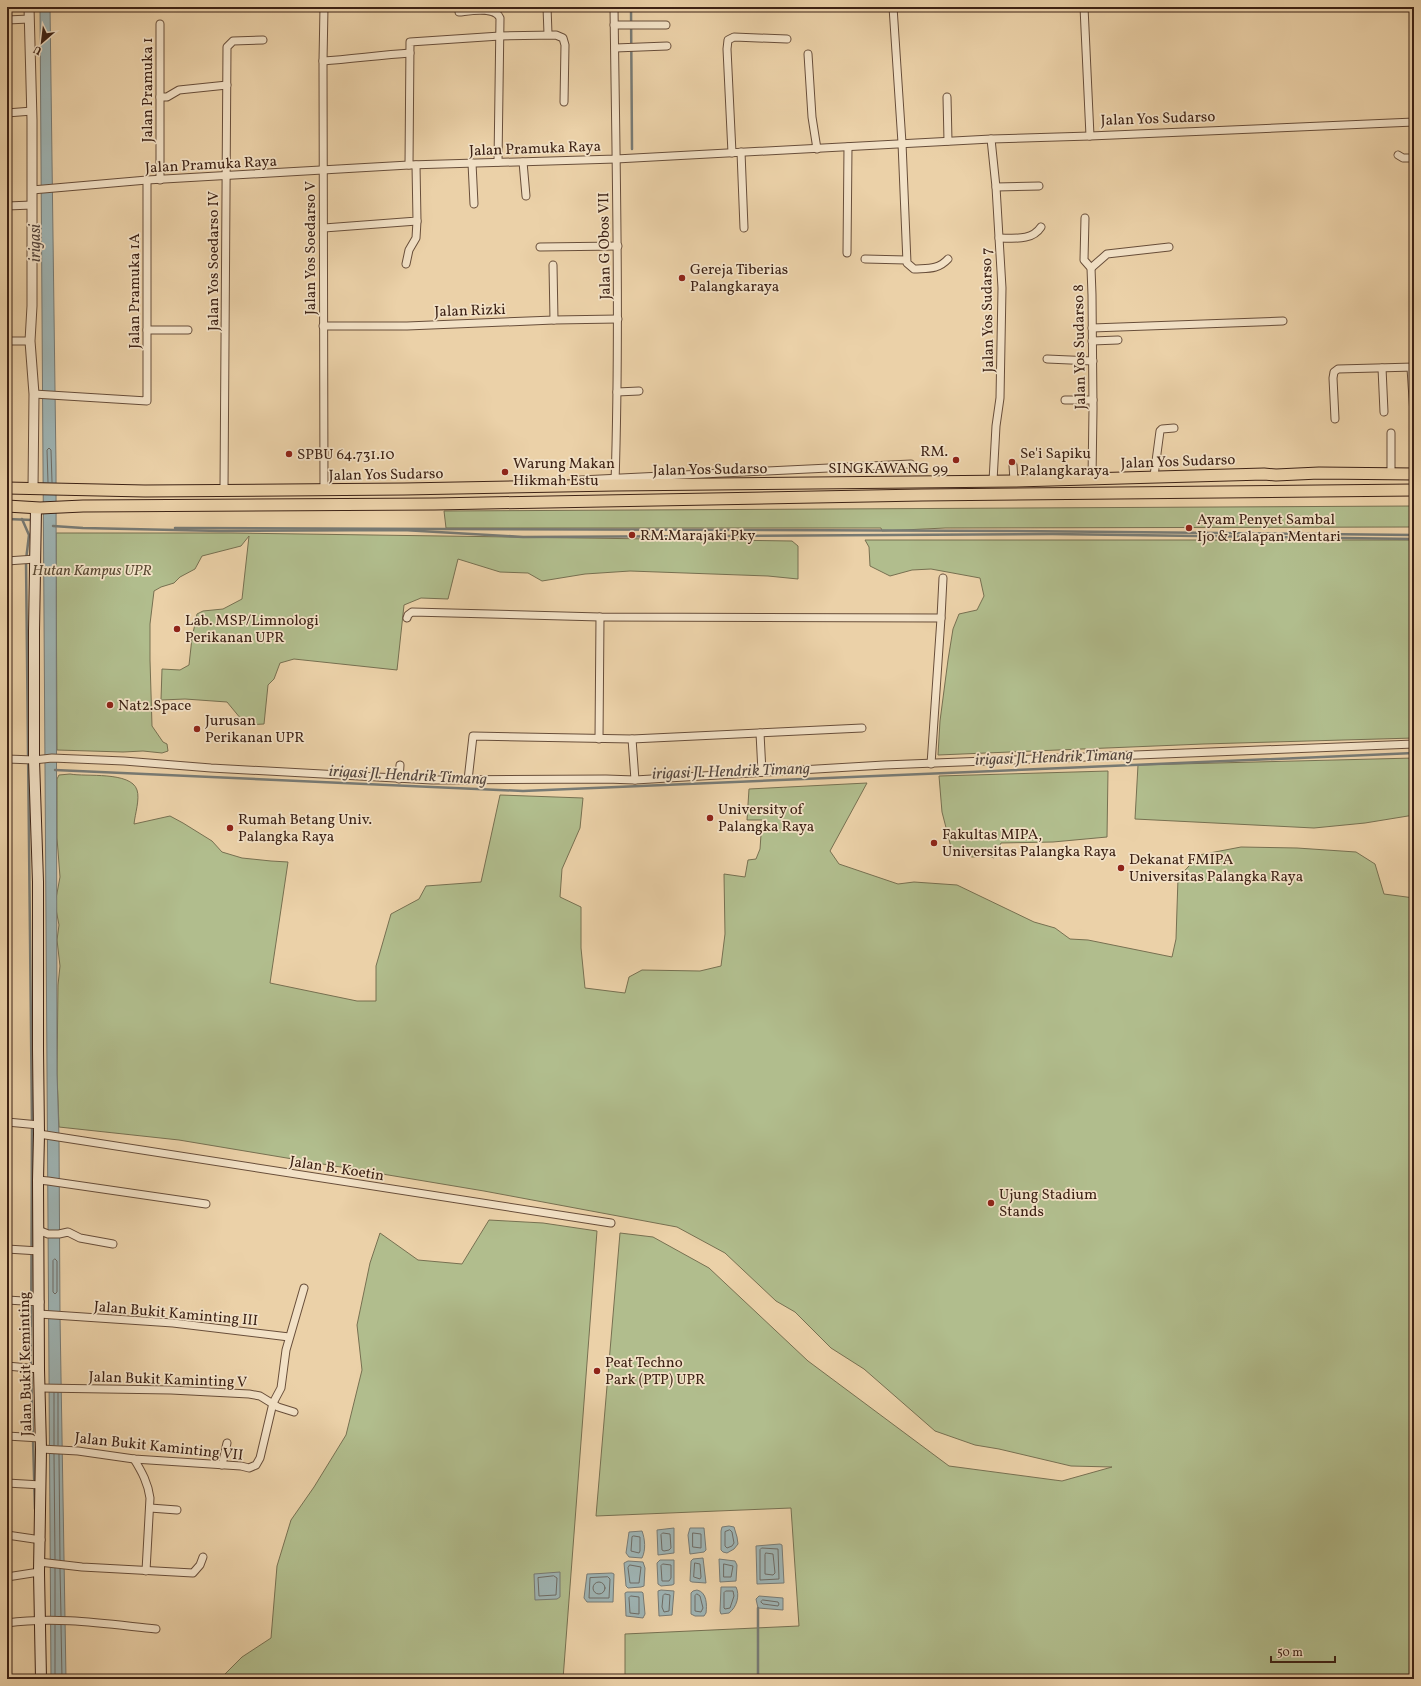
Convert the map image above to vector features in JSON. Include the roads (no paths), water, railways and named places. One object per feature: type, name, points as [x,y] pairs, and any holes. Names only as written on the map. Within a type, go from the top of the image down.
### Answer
[{"type":"main road","name":"Jalan Yos Sudarso","points":[[7,488],[175,490],[436,489],[615,485],[1014,481],[1154,476],[1276,475],[1319,473],[1414,474]]},
{"type":"main road","points":[[1276,475],[1277,490]]},
{"type":"main road","points":[[804,483],[804,498]]},
{"type":"main road","points":[[435,504],[436,489]]},
{"type":"main road","points":[[175,490],[175,506]]},
{"type":"main road","name":"Jalan Yos Sudarso","points":[[37,510],[83,506],[435,504],[1277,490],[1414,490]]},
{"type":"main road","points":[[7,506],[37,510]]},
{"type":"main road","name":"Jalan Bukit Keminting","points":[[37,510],[34,631],[38,759],[38,882],[43,1180],[38,1230],[38,1251],[40,1302],[44,1314],[39,1369],[45,1388],[40,1438],[46,1449],[42,1485],[39,1567],[41,1679]]},
{"type":"street","points":[[29,7],[33,190],[32,306],[30,342],[38,394],[36,489]]},
{"type":"street","name":"Jalan Yos Soedarso V","points":[[324,7],[324,490]]},
{"type":"street","points":[[547,7],[548,34]]},
{"type":"street","name":"Jalan G Obos VII","points":[[614,7],[618,246],[615,485]]},
{"type":"street","points":[[893,7],[902,144],[906,260],[909,267],[914,269],[937,267],[948,259]]},
{"type":"street","points":[[1084,7],[1090,136]]},
{"type":"street","points":[[459,12],[489,11],[497,13],[500,18],[498,162]]},
{"type":"street","points":[[7,20],[30,19]]},
{"type":"street","name":"Jalan Pramuka 1","points":[[160,24],[160,180]]},
{"type":"street","points":[[614,25],[666,25]]},
{"type":"street","points":[[406,264],[409,250],[416,238],[417,221],[413,165],[410,42],[548,34],[560,36],[565,42],[564,102]]},
{"type":"street","points":[[732,153],[727,49],[728,40],[734,37],[787,39]]},
{"type":"street","name":"Jalan Yos Soedarso IV","points":[[224,490],[228,45],[233,41],[263,40]]},
{"type":"street","points":[[615,48],[667,46]]},
{"type":"street","points":[[323,61],[360,59],[375,55],[410,53]]},
{"type":"street","points":[[808,54],[812,117],[817,149]]},
{"type":"street","points":[[160,97],[167,97],[179,90],[227,85]]},
{"type":"street","points":[[947,97],[948,141]]},
{"type":"street","points":[[7,113],[32,115]]},
{"type":"street","name":"Jalan Yos Sudarso","points":[[902,144],[991,138],[1090,136],[1414,122]]},
{"type":"street","name":"Jalan Yos Sudarso 7","points":[[991,138],[996,187],[1002,288],[1000,398],[996,426],[993,481]]},
{"type":"street","name":"Jalan Pramuka Raya","points":[[33,190],[147,180],[413,165],[616,159],[902,144]]},
{"type":"street","points":[[847,253],[848,147]]},
{"type":"street","points":[[741,152],[744,228]]},
{"type":"street","points":[[1398,155],[1403,158],[1414,158]]},
{"type":"street","points":[[523,162],[526,196]]},
{"type":"street","points":[[472,163],[474,204]]},
{"type":"street","name":"Jalan Pramuka 1A","points":[[38,394],[55,397],[147,401],[147,180]]},
{"type":"street","points":[[996,187],[1039,186]]},
{"type":"street","points":[[7,206],[32,205]]},
{"type":"street","name":"Jalan Yos Sudarso 8","points":[[1084,218],[1084,260],[1090,268],[1092,328],[1092,478]]},
{"type":"street","points":[[324,228],[417,221]]},
{"type":"street","points":[[999,238],[1032,236],[1038,232],[1041,227]]},
{"type":"street","points":[[540,247],[618,246]]},
{"type":"street","points":[[1090,268],[1107,254],[1169,247]]},
{"type":"street","points":[[865,259],[906,260]]},
{"type":"street","points":[[553,265],[554,320]]},
{"type":"street","name":"Jalan Rizki","points":[[323,326],[407,326],[618,319]]},
{"type":"street","points":[[1092,328],[1283,321]]},
{"type":"street","points":[[147,330],[188,330]]},
{"type":"street","points":[[7,340],[30,342]]},
{"type":"street","points":[[1092,341],[1118,340]]},
{"type":"street","points":[[1046,359],[1093,361]]},
{"type":"street","points":[[1382,368],[1384,412]]},
{"type":"street","points":[[1335,419],[1333,378],[1334,372],[1338,369],[1412,368],[1414,414]]},
{"type":"street","points":[[617,392],[639,392]]},
{"type":"street","points":[[1065,400],[1093,400]]},
{"type":"street","points":[[1154,476],[1160,431],[1162,429],[1174,428]]},
{"type":"street","points":[[1391,433],[1391,474]]},
{"type":"street","points":[[404,489],[911,464]]},
{"type":"street","points":[[1013,465],[1014,481]]},
{"type":"street","points":[[7,560],[35,559]]},
{"type":"street","points":[[931,764],[943,578]]},
{"type":"street","points":[[407,618],[412,612],[600,617],[941,618]]},
{"type":"street","points":[[599,739],[600,617]]},
{"type":"street","points":[[468,780],[473,736],[632,739],[862,728]]},
{"type":"street","points":[[760,733],[762,772]]},
{"type":"street","points":[[632,739],[634,780]]},
{"type":"street","points":[[7,759],[52,758],[124,761],[211,768],[304,772],[399,779],[634,780],[884,765],[1414,744]]},
{"type":"street","points":[[399,779],[400,764]]},
{"type":"street","points":[[7,1122],[42,1132]]},
{"type":"street","name":"Jalan B. Koetin","points":[[42,1132],[59,1137],[611,1223]]},
{"type":"street","points":[[43,1180],[206,1204]]},
{"type":"street","points":[[38,1230],[48,1234],[68,1232],[80,1238],[113,1244]]},
{"type":"street","points":[[7,1249],[38,1251]]},
{"type":"street","name":"Jalan Bukit Kaminting VII","points":[[46,1449],[62,1449],[134,1459],[241,1466],[249,1468],[256,1465],[262,1451],[273,1404],[280,1388],[290,1337],[304,1288]]},
{"type":"street","points":[[7,1300],[40,1302]]},
{"type":"street","name":"Jalan Bukit Kaminting III","points":[[44,1314],[173,1323],[290,1337]]},
{"type":"street","points":[[7,1366],[39,1369]]},
{"type":"street","name":"Jalan Bukit Kaminting V","points":[[45,1388],[171,1390],[250,1394],[260,1396],[278,1407],[294,1412]]},
{"type":"street","points":[[7,1436],[40,1438]]},
{"type":"street","points":[[222,1465],[227,1443]]},
{"type":"street","points":[[134,1459],[149,1487],[150,1508],[146,1571]]},
{"type":"street","points":[[7,1483],[42,1485]]},
{"type":"street","points":[[150,1508],[177,1510]]},
{"type":"street","points":[[7,1535],[41,1540]]},
{"type":"street","points":[[7,1576],[51,1564],[146,1571],[193,1572],[200,1565],[203,1557]]},
{"type":"street","points":[[7,1623],[40,1620],[65,1620],[156,1629]]},
{"type":"water","points":[[40,7],[50,7],[56,466],[57,1074],[66,1679],[51,1679]]},
{"type":"water","points":[[722,1527],[734,1527],[738,1544],[734,1549],[727,1553],[721,1550],[721,1531]]},
{"type":"water","points":[[674,1528],[674,1553],[658,1555],[657,1530]]},
{"type":"water","points":[[690,1528],[704,1528],[706,1550],[704,1552],[690,1554],[688,1535]]},
{"type":"water","points":[[642,1531],[645,1544],[642,1558],[629,1557],[626,1553],[629,1532]]},
{"type":"water","points":[[782,1545],[784,1583],[757,1584],[756,1546]]},
{"type":"water","points":[[703,1558],[706,1583],[690,1581],[691,1561],[693,1559]]},
{"type":"water","points":[[719,1559],[735,1561],[737,1565],[736,1581],[720,1582]]},
{"type":"water","points":[[660,1560],[674,1560],[674,1584],[661,1586],[658,1584],[657,1563]]},
{"type":"water","points":[[628,1561],[643,1562],[645,1568],[644,1586],[628,1588],[626,1586],[624,1563]]},
{"type":"water","points":[[560,1572],[560,1597],[557,1599],[535,1600],[534,1574]]},
{"type":"water","points":[[587,1574],[614,1574],[613,1602],[587,1602],[584,1598]]},
{"type":"water","points":[[721,1587],[736,1587],[737,1590],[738,1597],[736,1604],[729,1613],[721,1614],[720,1611]]},
{"type":"water","points":[[697,1590],[703,1593],[706,1599],[706,1613],[704,1616],[695,1616],[691,1614],[691,1593]]},
{"type":"water","points":[[658,1591],[674,1591],[672,1615],[659,1616]]},
{"type":"water","points":[[625,1593],[643,1593],[645,1614],[643,1618],[626,1616]]},
{"type":"water","points":[[759,1596],[783,1598],[783,1610],[758,1608],[756,1599]]},
{"type":"waterway","points":[[631,7],[632,149]]},
{"type":"waterway","points":[[7,519],[33,520]]},
{"type":"waterway","points":[[22,519],[29,535],[26,560],[32,1124],[31,1369],[35,1509]]},
{"type":"waterway","points":[[53,526],[221,531],[403,530],[523,537],[1052,534],[1414,539]]},
{"type":"waterway","points":[[175,528],[1016,531],[1414,535]]},
{"type":"waterway","name":"irigasi Jl. Hendrik Timang","points":[[55,770],[523,791],[1414,753]]},
{"type":"waterway","points":[[758,1608],[758,1679]]},
{"type":"place","name":"Gereja Tiberias Palangkaraya","points":[[682,278]]},
{"type":"place","name":"SPBU 64.731.10","points":[[289,454]]},
{"type":"place","name":"RM. SINGKAWANG 99","points":[[956,460]]},
{"type":"place","name":"Se'i Sapiku Palangkaraya","points":[[1012,462]]},
{"type":"place","name":"Warung Makan Hikmah Estu","points":[[505,472]]},
{"type":"place","name":"Ayam Penyet Sambal Ijo & Lalapan Mentari","points":[[1189,528]]},
{"type":"place","name":"RM.Marajaki Pky","points":[[632,535]]},
{"type":"place","name":"Lab. MSP/Limnologi Perikanan UPR","points":[[177,629]]},
{"type":"place","name":"Nat2.Space","points":[[110,705]]},
{"type":"place","name":"Jurusan Perikanan UPR","points":[[197,729]]},
{"type":"place","name":"University of Palangka Raya","points":[[710,818]]},
{"type":"place","name":"Rumah Betang Univ. Palangka Raya","points":[[230,828]]},
{"type":"place","name":"Fakultas MIPA, Universitas Palangka Raya","points":[[934,843]]},
{"type":"place","name":"Dekanat FMIPA Universitas Palangka Raya","points":[[1121,868]]},
{"type":"place","name":"Ujung Stadium Stands","points":[[991,1203]]},
{"type":"place","name":"Peat Techno Park (PTP) UPR","points":[[597,1371]]},
{"type":"water label","name":"irigasi","points":[[34,243]]},
{"type":"park label","name":"Hutan Kampus UPR","points":[[92,570]]}]
